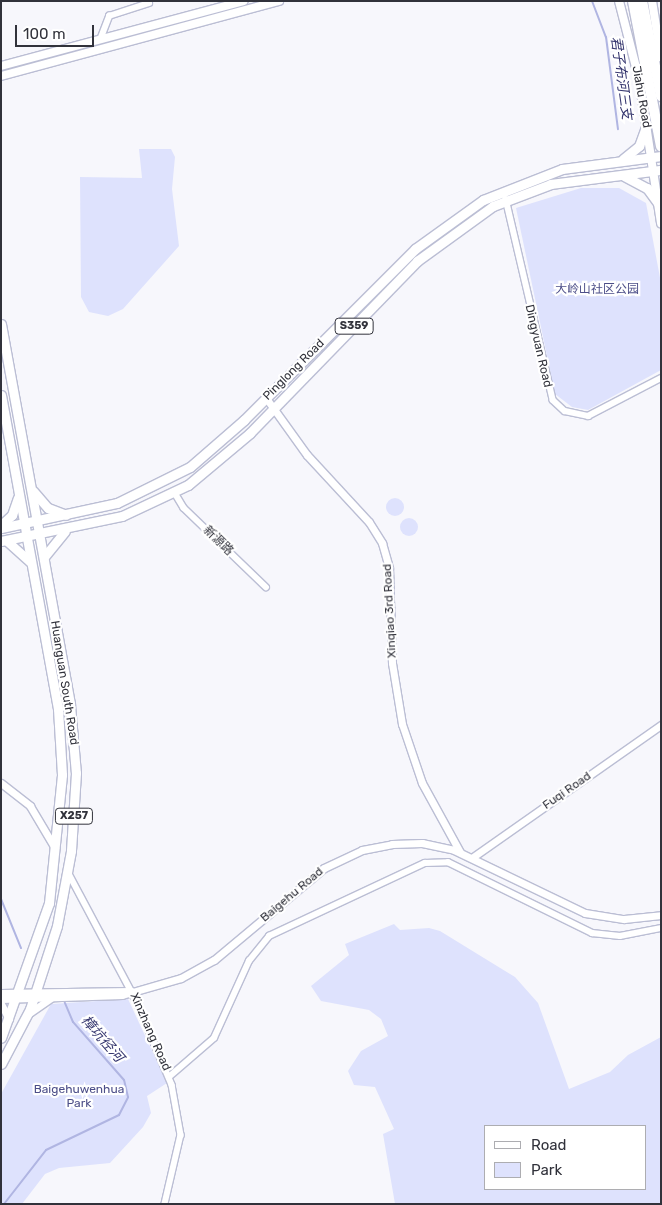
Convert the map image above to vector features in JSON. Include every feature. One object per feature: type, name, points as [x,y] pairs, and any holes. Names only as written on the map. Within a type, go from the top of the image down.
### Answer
[{"type":"highway","points":[[633,1],[661,146]]},
{"type":"highway","points":[[642,1],[661,96]]},
{"type":"main road","points":[[1,66],[243,1]]},
{"type":"main road","points":[[1,76],[279,1]]},
{"type":"main road","name":"Jiahu Road","points":[[619,1],[651,157],[657,170],[661,223]]},
{"type":"main road","points":[[652,1],[661,57]]},
{"type":"main road","points":[[618,161],[639,146],[646,127]]},
{"type":"main road","name":"Pinglong Road","points":[[25,523],[71,515],[133,498],[177,476],[266,398],[414,249],[461,212],[536,177],[618,161],[661,156]]},
{"type":"main road","name":"Pinglong Road","points":[[40,534],[129,514],[175,493],[215,465],[274,409],[417,261],[452,232],[506,199],[551,184],[657,170]]},
{"type":"main road","points":[[616,175],[643,184],[658,203]]},
{"type":"main road","name":"Huanguan South Road","points":[[1,324],[44,557],[75,754],[68,872],[57,926],[36,994],[1,1064]]},
{"type":"main road","name":"Huanguan South Road","points":[[1,395],[60,728],[58,852],[46,920],[20,995],[1,1038]]},
{"type":"main road","points":[[31,485],[48,508],[71,515]]},
{"type":"main road","points":[[1,526],[15,509],[19,493]]},
{"type":"main road","name":"S359","points":[[1,526],[25,523]]},
{"type":"main road","points":[[44,557],[53,541],[69,529]]},
{"type":"main road","name":"S359","points":[[3,541],[40,534]]},
{"type":"main road","points":[[3,541],[24,552],[33,570]]},
{"type":"street","points":[[100,40],[109,16],[149,3]]},
{"type":"street","name":"Dingyuan Road","points":[[506,199],[553,400],[572,414],[596,414],[661,378]]},
{"type":"street","name":"Xinqiao 3rd Road","points":[[266,398],[382,543],[389,568],[392,663],[402,724],[422,783],[460,852]]},
{"type":"street","name":"新源路","points":[[175,493],[184,508],[266,587]]},
{"type":"street","name":"Fuqi Road","points":[[472,858],[661,725]]},
{"type":"street","points":[[1,783],[30,806],[58,852]]},
{"type":"street","name":"Baigehu Road","points":[[36,994],[57,996],[122,995],[169,982],[204,967],[314,874],[348,856],[407,843],[460,852],[585,913],[624,919],[661,915]]},
{"type":"street","points":[[170,1076],[214,1038],[250,961],[269,936],[425,863],[448,862],[592,933],[626,935],[661,928]]},
{"type":"street","name":"Xinzhang Road","points":[[68,872],[132,991],[170,1076],[181,1135],[165,1204]]},
{"type":"street","name":"Baigehu Road","points":[[36,994],[132,991]]},
{"type":"street","points":[[1,993],[20,995]]},
{"type":"street","points":[[1,999],[36,994]]},
{"type":"street","points":[[26,1016],[57,996]]},
{"type":"street","points":[[1,1004],[9,1023]]},
{"type":"green space","points":[[139,149],[171,149],[175,157],[172,189],[179,246],[123,309],[108,316],[89,312],[81,297],[80,177],[142,178]]},
{"type":"green space","name":"大岭山社区公园","points":[[581,188],[619,188],[646,203],[661,283],[661,370],[588,410],[572,407],[555,394],[516,208]]},
{"type":"green space","points":[[395,498],[401,501],[404,507],[401,513],[395,516],[389,513],[386,507],[389,501]]},
{"type":"green space","points":[[409,518],[415,521],[418,527],[415,533],[409,536],[403,533],[400,527],[403,521]]},
{"type":"green space","points":[[394,924],[400,930],[429,928],[440,931],[515,977],[538,1003],[569,1089],[610,1072],[628,1055],[661,1037],[661,1204],[395,1204],[383,1134],[394,1129],[375,1087],[354,1085],[348,1071],[361,1051],[388,1036],[381,1019],[369,1010],[321,1001],[311,986],[349,955],[345,944]]},
{"type":"green space","name":"Baigehuwenhua Park","points":[[128,999],[167,1083],[147,1096],[151,1113],[143,1127],[110,1163],[59,1168],[45,1174],[22,1204],[1,1204],[1,1094],[51,1004]]},
{"type":"waterway","name":"君子布河三支","points":[[592,1],[606,37],[618,129]]},
{"type":"waterway","name":"樟坑径河","points":[[1,899],[21,948]]},
{"type":"waterway","name":"樟坑径河","points":[[4,1204],[46,1150],[119,1115],[128,1097],[124,1080],[73,1022],[65,1003]]}]
